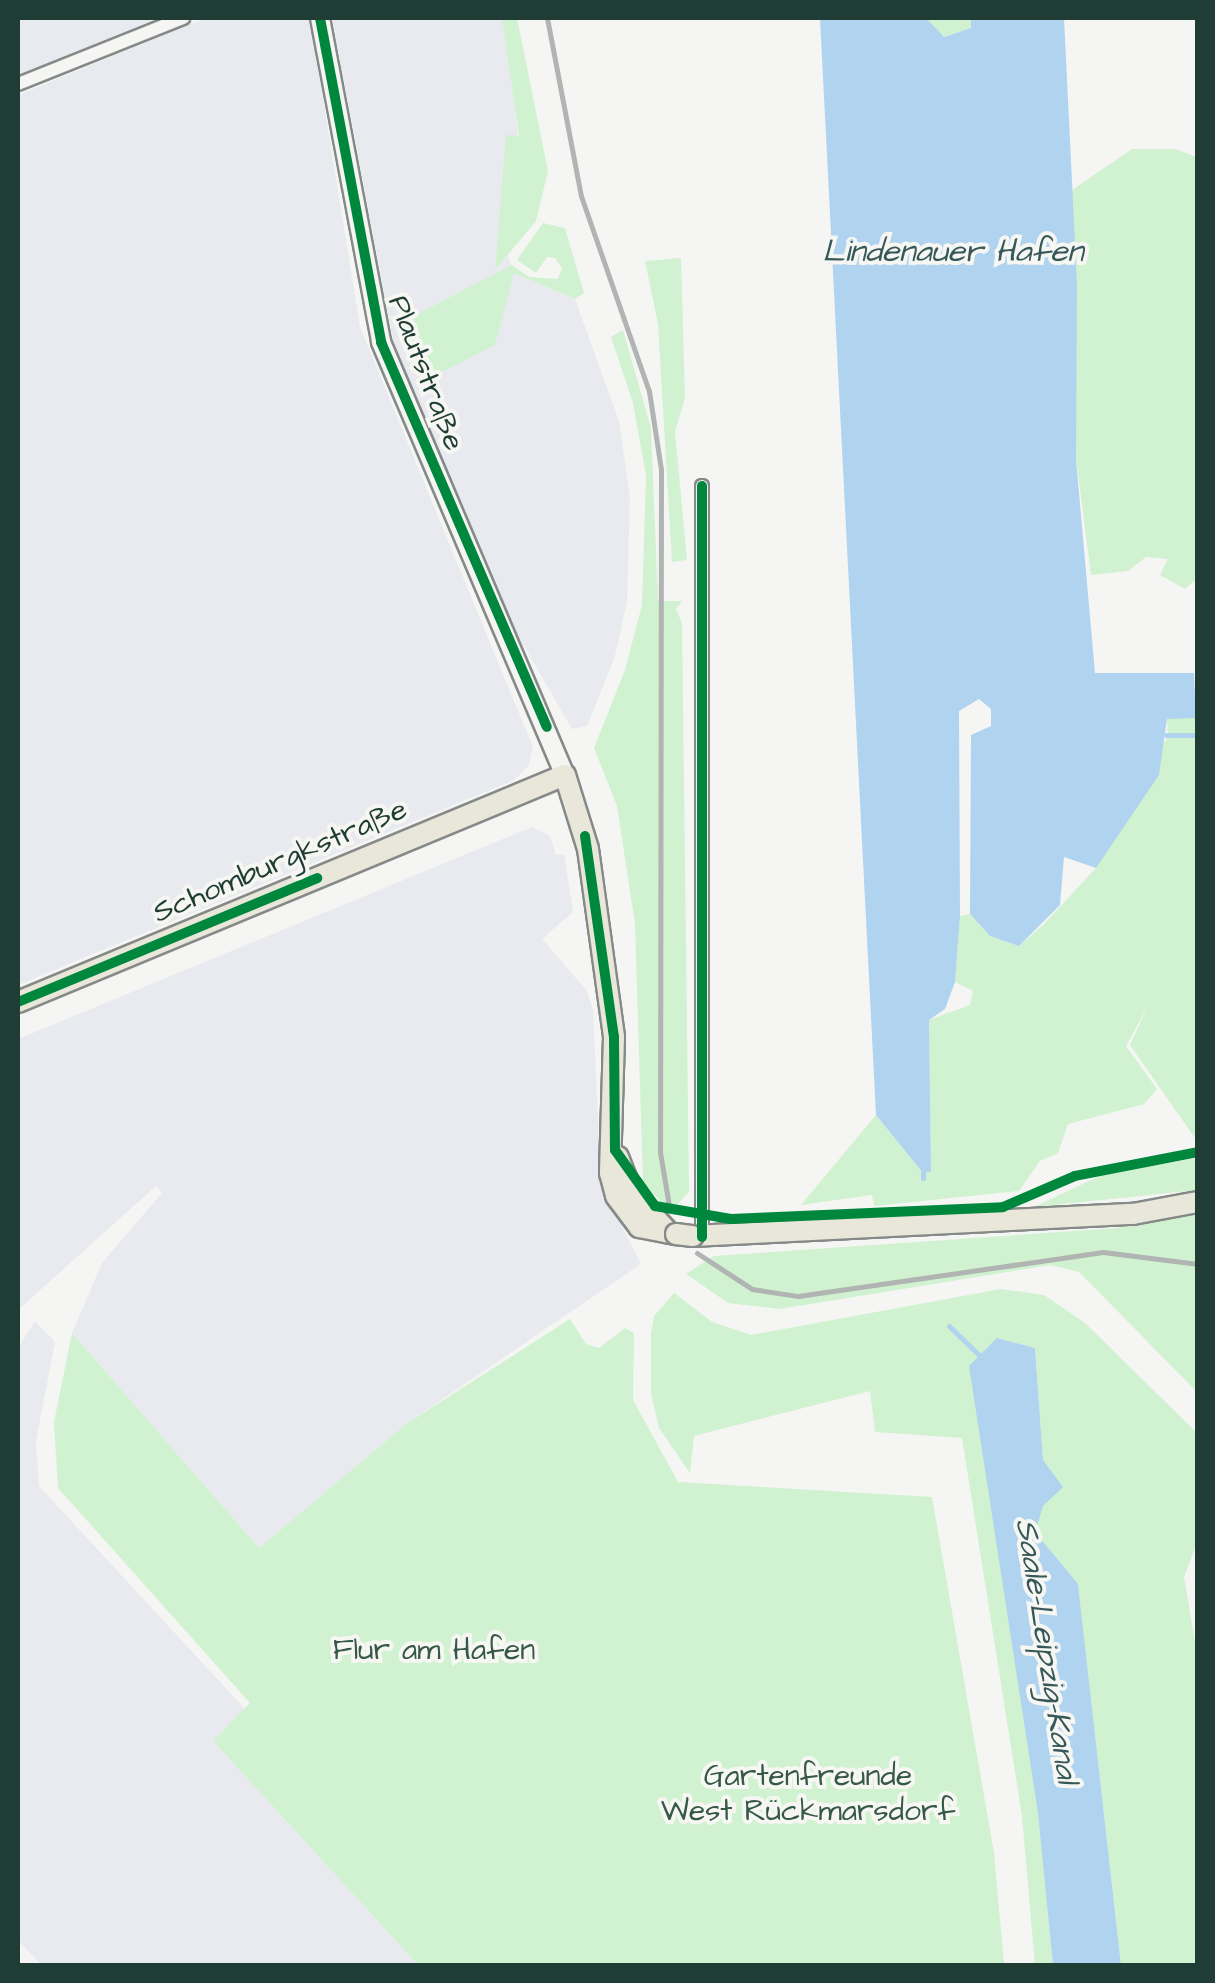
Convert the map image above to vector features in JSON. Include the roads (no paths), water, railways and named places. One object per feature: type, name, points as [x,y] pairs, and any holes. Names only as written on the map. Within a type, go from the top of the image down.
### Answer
[{"type":"main road","name":"Plautstraße","points":[[320,18],[381,342],[565,774],[585,836],[614,1037],[616,1150],[610,1173],[625,1212],[639,1227],[685,1235]]},
{"type":"main road","name":"Schomburgkstraße","points":[[18,1002],[565,774]]},
{"type":"main road","points":[[685,1235],[1094,1216],[1198,1202]]},
{"type":"street","points":[[18,84],[183,18]]},
{"type":"street","points":[[685,1235],[702,486]]},
{"type":"water","name":"Lindenauer Hafen","points":[[820,18],[926,18],[944,37],[971,28],[971,18],[1064,18],[1077,284],[1076,459],[1095,673],[1194,673],[1196,718],[1167,719],[1159,775],[1096,868],[1064,857],[1060,905],[1019,946],[990,936],[970,914],[971,735],[991,726],[991,709],[979,699],[959,711],[960,916],[955,982],[945,1009],[929,1020],[931,1172],[923,1173],[876,1115]]},
{"type":"water","name":"Saale-Leipzig-Kanal","points":[[997,1338],[1035,1348],[1043,1460],[1063,1487],[1043,1506],[1035,1532],[1078,1584],[1121,1965],[1053,1965],[1038,1813],[969,1366]]},
{"type":"waterway","points":[[1166,735],[1198,735]]},
{"type":"waterway","name":"Lindenauer Hafen","points":[[923,1173],[923,1178]]},
{"type":"waterway","points":[[949,1326],[981,1357]]},
{"type":"railway","points":[[547,18],[581,196],[649,391],[661,469],[660,1152],[669,1206]]},
{"type":"railway","points":[[697,1253],[752,1289],[798,1296],[1103,1252],[1198,1264]]},
{"type":"park label","name":"Flur am Hafen","points":[[434,1650]]},
{"type":"park label","name":"Gartenfreunde West Rückmarsdorf","points":[[808,1793]]}]
